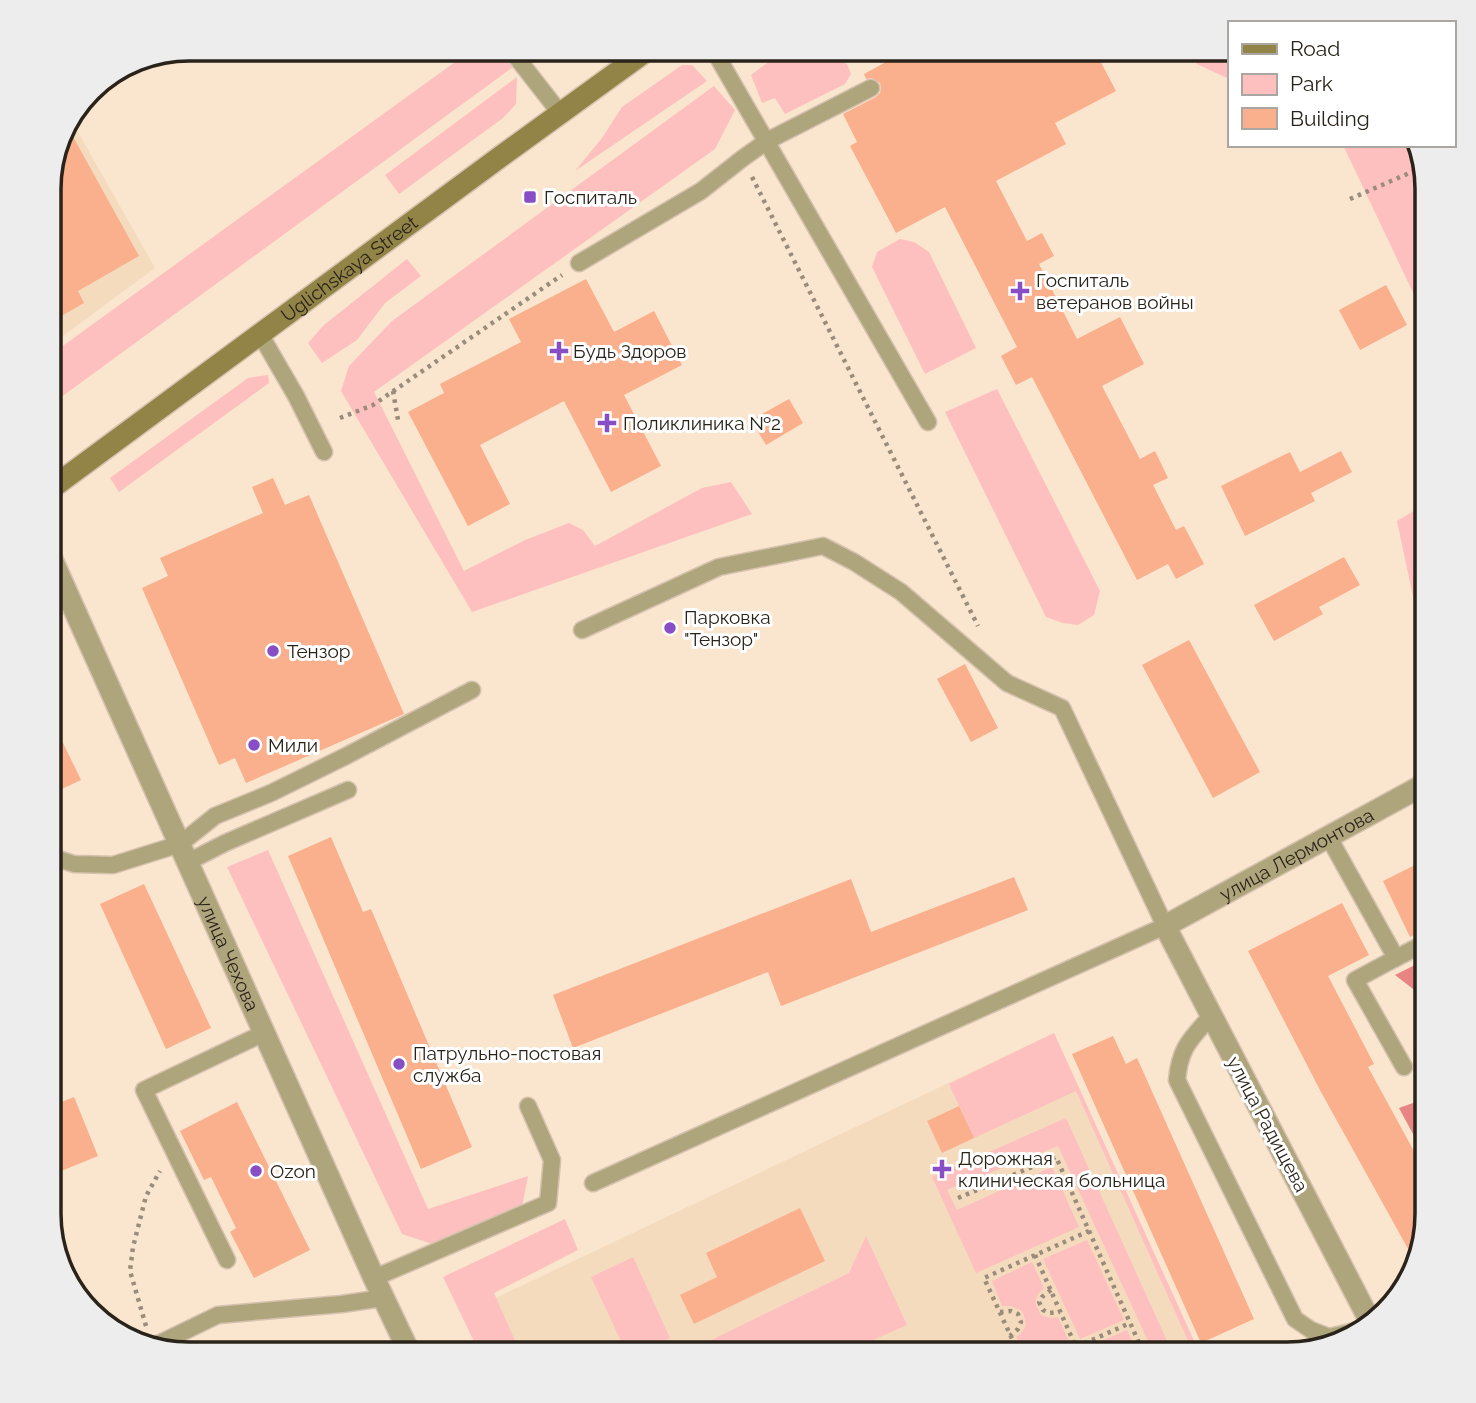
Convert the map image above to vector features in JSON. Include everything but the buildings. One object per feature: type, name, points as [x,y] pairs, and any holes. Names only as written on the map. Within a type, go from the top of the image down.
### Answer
[{"type":"main road","name":"Uglichskaya Street","points":[[62,480],[632,61]]},
{"type":"street","name":"улица Чехова","points":[[62,581],[404,1342]]},
{"type":"street","name":"улица Лермонтова","points":[[1165,926],[1415,790]]},
{"type":"street","name":"улица Радищева","points":[[1165,926],[1366,1314]]},
{"type":"lane","points":[[519,61],[559,114]]},
{"type":"lane","points":[[720,61],[928,422]]},
{"type":"lane","points":[[579,263],[701,191],[767,141],[871,88]]},
{"type":"lane","points":[[260,334],[324,452]]},
{"type":"lane","points":[[582,630],[719,566],[823,547],[854,562],[901,592],[1007,683],[1062,708],[1165,926],[593,1183]]},
{"type":"lane","points":[[184,853],[215,816],[271,793],[472,690]]},
{"type":"lane","points":[[62,860],[74,864],[113,864],[184,853],[225,843],[348,790]]},
{"type":"lane","points":[[1328,836],[1396,958]]},
{"type":"lane","points":[[1404,1067],[1355,980],[1415,948]]},
{"type":"lane","points":[[1211,1016],[1186,1045],[1178,1062],[1177,1080],[1295,1319],[1325,1335]]},
{"type":"lane","points":[[227,1260],[144,1090],[264,1032]]},
{"type":"lane","points":[[374,1278],[548,1203],[552,1160],[528,1106]]},
{"type":"lane","points":[[168,1340],[218,1315],[383,1298]]},
{"type":"path","points":[[743,158],[981,633]]},
{"type":"path","points":[[1350,199],[1413,171]]},
{"type":"path","points":[[340,418],[373,405],[579,263]]},
{"type":"path","points":[[393,391],[398,420]]},
{"type":"path","points":[[150,1335],[130,1270],[146,1196],[173,1147]]},
{"type":"path","points":[[958,1198],[1056,1157],[1139,1342]]},
{"type":"path","points":[[1013,1342],[984,1278],[1089,1231]]},
{"type":"path","points":[[1035,1255],[1074,1342]]},
{"type":"path","points":[[1051,1290],[1039,1302],[1043,1310],[1049,1313],[1060,1312]]},
{"type":"path","points":[[1000,1312],[1011,1311],[1018,1314],[1021,1322],[1010,1336]]},
{"type":"path","points":[[1087,1342],[1130,1323]]},
{"type":"shaded area","points":[[76,129],[155,268],[62,337],[62,173]]},
{"type":"shaded area","points":[[1415,965],[1415,990],[1395,975]]},
{"type":"shaded area","name":"Дорожная клиническая больница","points":[[1054,1033],[1195,1342],[498,1342],[481,1305]]},
{"type":"shaded area","points":[[1415,1102],[1415,1138],[1399,1108]]},
{"type":"green space","points":[[456,61],[508,61],[513,67],[62,397],[62,346]]},
{"type":"green space","points":[[770,61],[842,61],[847,64],[851,74],[845,84],[785,114],[775,98],[762,103],[751,75]]},
{"type":"green space","points":[[1195,61],[1228,61],[1228,79]]},
{"type":"green space","points":[[682,65],[692,65],[707,81],[575,171],[602,138],[622,107]]},
{"type":"green space","points":[[517,77],[516,104],[503,118],[399,194],[385,175]]},
{"type":"green space","points":[[714,86],[735,110],[715,149],[374,392],[464,571],[525,540],[569,523],[583,530],[595,546],[702,488],[731,482],[752,514],[472,612],[341,391],[349,366],[392,321]]},
{"type":"green space","points":[[1344,147],[1408,147],[1414,181],[1414,295]]},
{"type":"green space","points":[[900,239],[914,242],[929,252],[976,348],[925,374],[872,267],[877,252]]},
{"type":"green space","points":[[407,259],[421,276],[385,303],[357,340],[322,363],[308,343],[324,325]]},
{"type":"green space","points":[[268,375],[269,383],[119,492],[110,478],[248,378]]},
{"type":"green space","points":[[997,389],[1100,591],[1094,615],[1078,625],[1046,617],[945,412]]},
{"type":"green space","points":[[1414,511],[1414,603],[1397,521]]},
{"type":"green space","points":[[268,850],[428,1209],[528,1176],[522,1207],[438,1246],[402,1234],[227,867]]},
{"type":"green space","points":[[1054,1033],[1195,1342],[1189,1342],[1076,1091],[974,1138],[949,1084]]},
{"type":"green space","points":[[1066,1118],[1168,1342],[1148,1342],[1058,1146],[947,1190],[957,1210],[1052,1167],[1079,1227],[976,1273],[932,1177]]},
{"type":"green space","points":[[565,1219],[578,1250],[494,1293],[516,1342],[474,1342],[443,1277]]},
{"type":"green space","points":[[866,1236],[907,1325],[869,1342],[707,1342],[849,1273]]},
{"type":"green space","points":[[1087,1240],[1124,1320],[1080,1339],[1043,1259]]},
{"type":"green space","points":[[633,1257],[670,1338],[662,1342],[621,1342],[591,1277]]},
{"type":"green space","points":[[1032,1262],[1044,1288],[1035,1302],[1041,1315],[1058,1317],[1070,1342],[1019,1342],[1016,1337],[1025,1325],[1022,1311],[1011,1306],[1002,1306],[992,1281]]},
{"type":"green space","points":[[1127,1330],[1132,1342],[1119,1340],[1099,1342]]},
{"type":"place","name":"Госпиталь","points":[[530,197]]},
{"type":"place","name":"Госпиталь ветеранов войны","points":[[1020,291]]},
{"type":"place","name":"Будь Здоров","points":[[559,351]]},
{"type":"place","name":"Поликлиника №2","points":[[607,423]]},
{"type":"place","name":"Парковка \"Тензор\"","points":[[670,628]]},
{"type":"place","name":"Тензор","points":[[273,651]]},
{"type":"place","name":"Мили","points":[[254,745]]},
{"type":"place","name":"Патрульно-постовая служба","points":[[399,1064]]},
{"type":"place","name":"Дорожная клиническая больница","points":[[942,1169]]},
{"type":"place","name":"Ozon","points":[[256,1171]]}]
